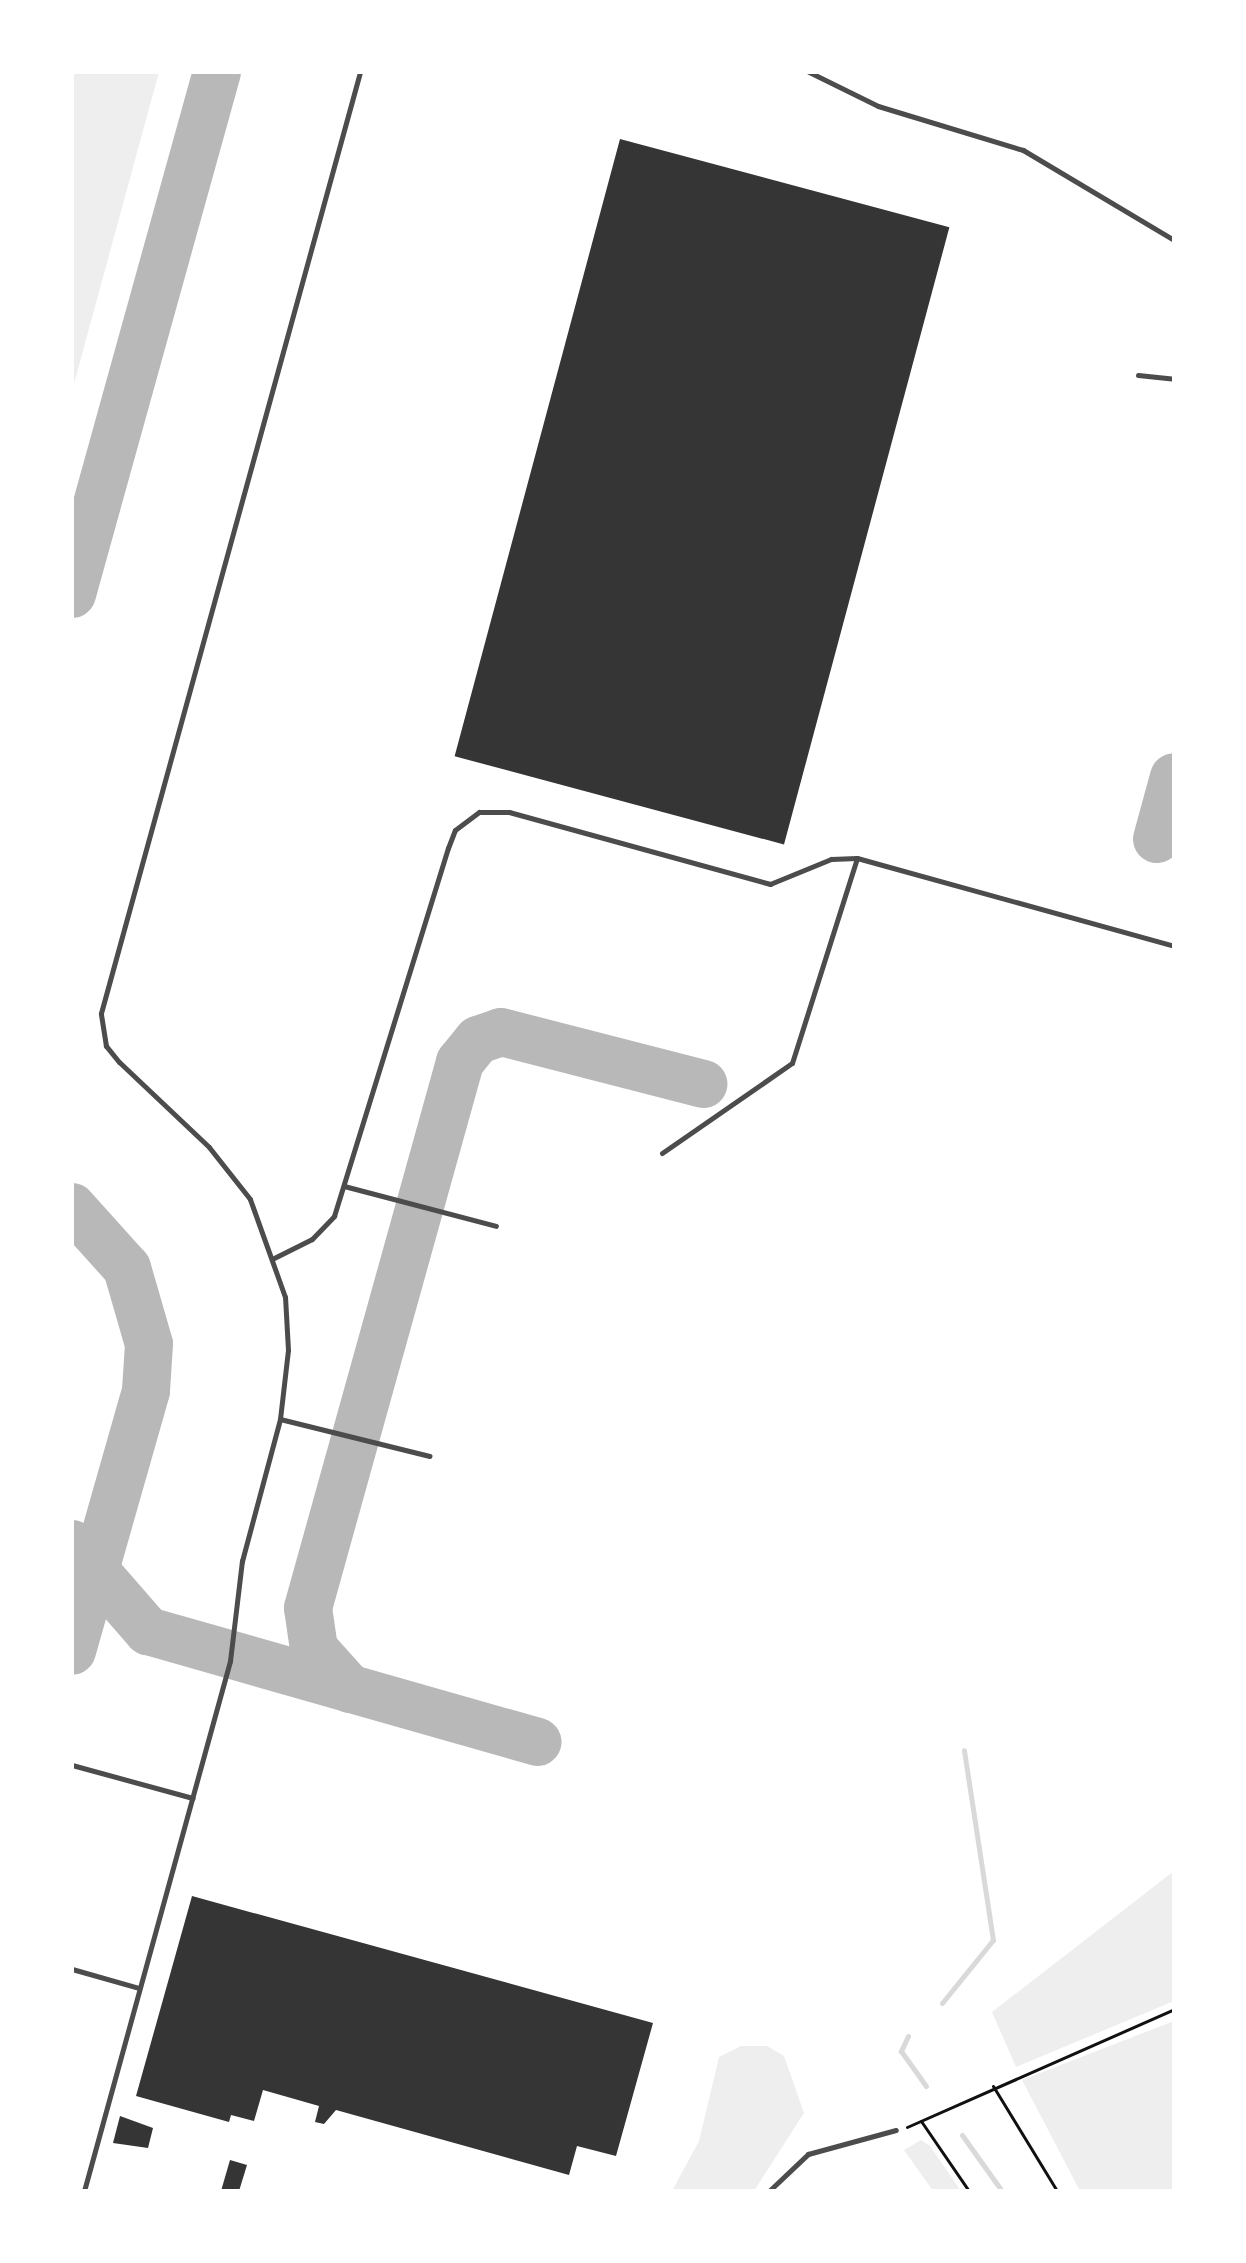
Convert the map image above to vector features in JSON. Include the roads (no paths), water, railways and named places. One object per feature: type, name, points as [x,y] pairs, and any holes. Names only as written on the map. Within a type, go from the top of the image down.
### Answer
[{"type":"lane","points":[[84,2191],[230,1661],[242,1561],[280,1419],[287,1319],[274,1258],[232,1173],[106,1046],[101,1013],[360,72]]},
{"type":"lane","points":[[809,72],[878,106],[1023,150],[1174,240]]},
{"type":"lane","points":[[1138,375],[1174,379]]},
{"type":"lane","points":[[274,1258],[324,1229],[344,1186],[384,1040],[404,999],[448,848],[463,820],[489,809],[770,884],[831,859],[857,858],[1174,946]]},
{"type":"lane","points":[[662,1153],[792,1063],[857,858]]},
{"type":"lane","points":[[344,1186],[496,1226]]},
{"type":"lane","points":[[280,1419],[430,1456]]},
{"type":"lane","points":[[72,1765],[193,1798]]},
{"type":"lane","points":[[72,1969],[139,1988]]},
{"type":"lane","points":[[769,2191],[808,2154],[896,2130]]},
{"type":"waterway","points":[[942,2003],[993,1940],[964,1750]]},
{"type":"waterway","points":[[908,2036],[901,2051],[926,2086]]},
{"type":"waterway","points":[[962,2135],[1002,2191]]}]
